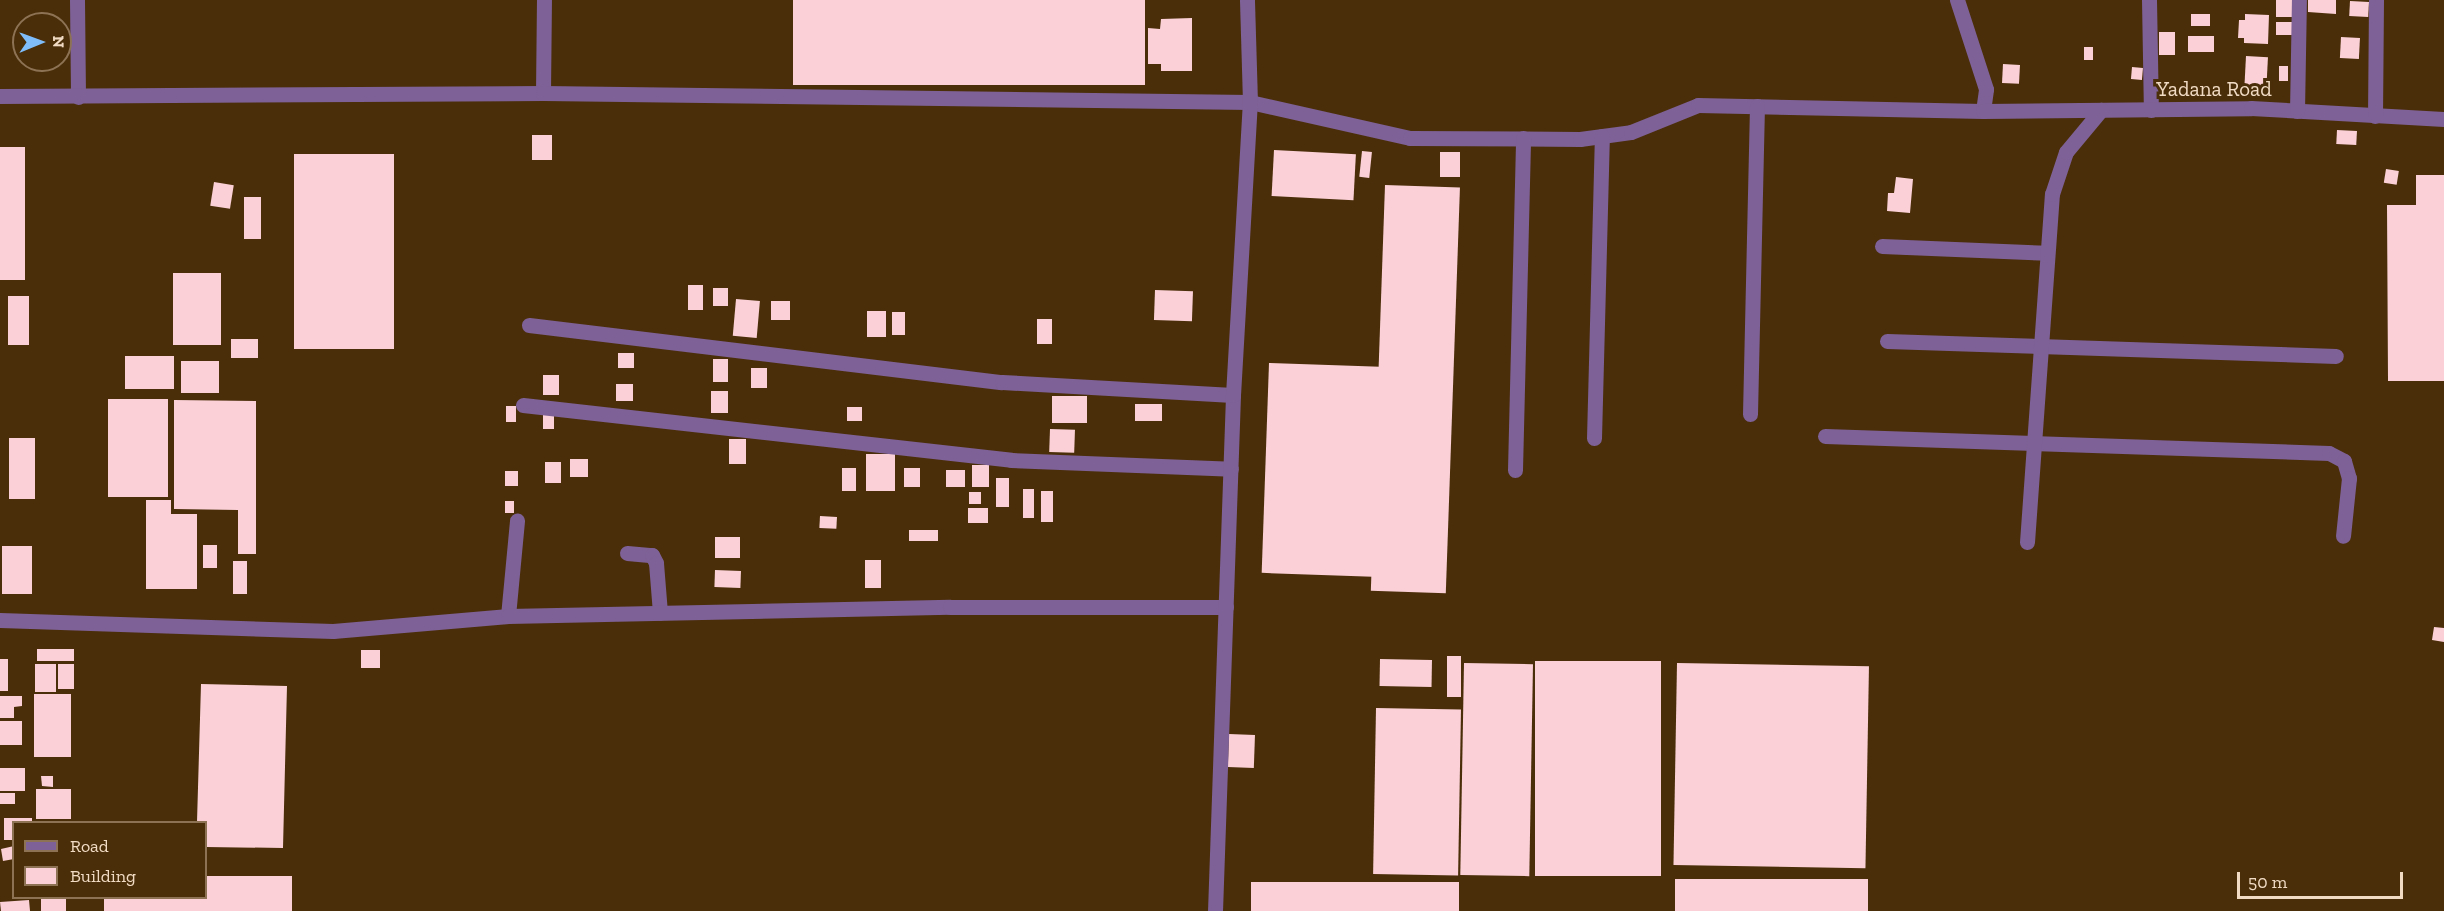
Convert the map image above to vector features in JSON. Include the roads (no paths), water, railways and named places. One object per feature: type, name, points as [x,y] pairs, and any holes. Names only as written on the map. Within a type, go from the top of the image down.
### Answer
[{"type":"street","points":[[77,0],[78,97]]},
{"type":"street","points":[[543,93],[544,0]]},
{"type":"street","points":[[1215,911],[1233,395],[1250,102],[1248,0]]},
{"type":"street","points":[[1957,0],[1986,89],[1983,111]]},
{"type":"street","points":[[2149,0],[2151,110]]},
{"type":"street","points":[[2297,111],[2299,0]]},
{"type":"street","points":[[2375,116],[2376,0]]},
{"type":"street","name":"Yadana Road","points":[[0,96],[543,93],[1250,102],[1410,138],[1602,136],[1630,132],[1692,105],[1983,111],[2297,111],[2444,119]]},
{"type":"street","points":[[1750,414],[1757,106]]},
{"type":"street","points":[[2027,542],[2046,253],[2058,170],[2066,152],[2101,110]]},
{"type":"street","points":[[1594,438],[1602,136]]},
{"type":"street","points":[[1515,470],[1523,138]]},
{"type":"street","points":[[1882,246],[2046,253]]},
{"type":"street","points":[[529,325],[1002,382],[1233,395]]},
{"type":"street","points":[[1887,341],[2336,356]]},
{"type":"street","points":[[523,405],[1011,460],[1231,469]]},
{"type":"street","points":[[1826,436],[2329,453],[2344,461],[2349,478],[2343,536]]},
{"type":"street","points":[[508,616],[517,520]]},
{"type":"street","points":[[627,553],[652,555],[656,563],[660,614]]},
{"type":"street","points":[[0,620],[333,631],[508,616],[950,607],[1226,607]]}]
